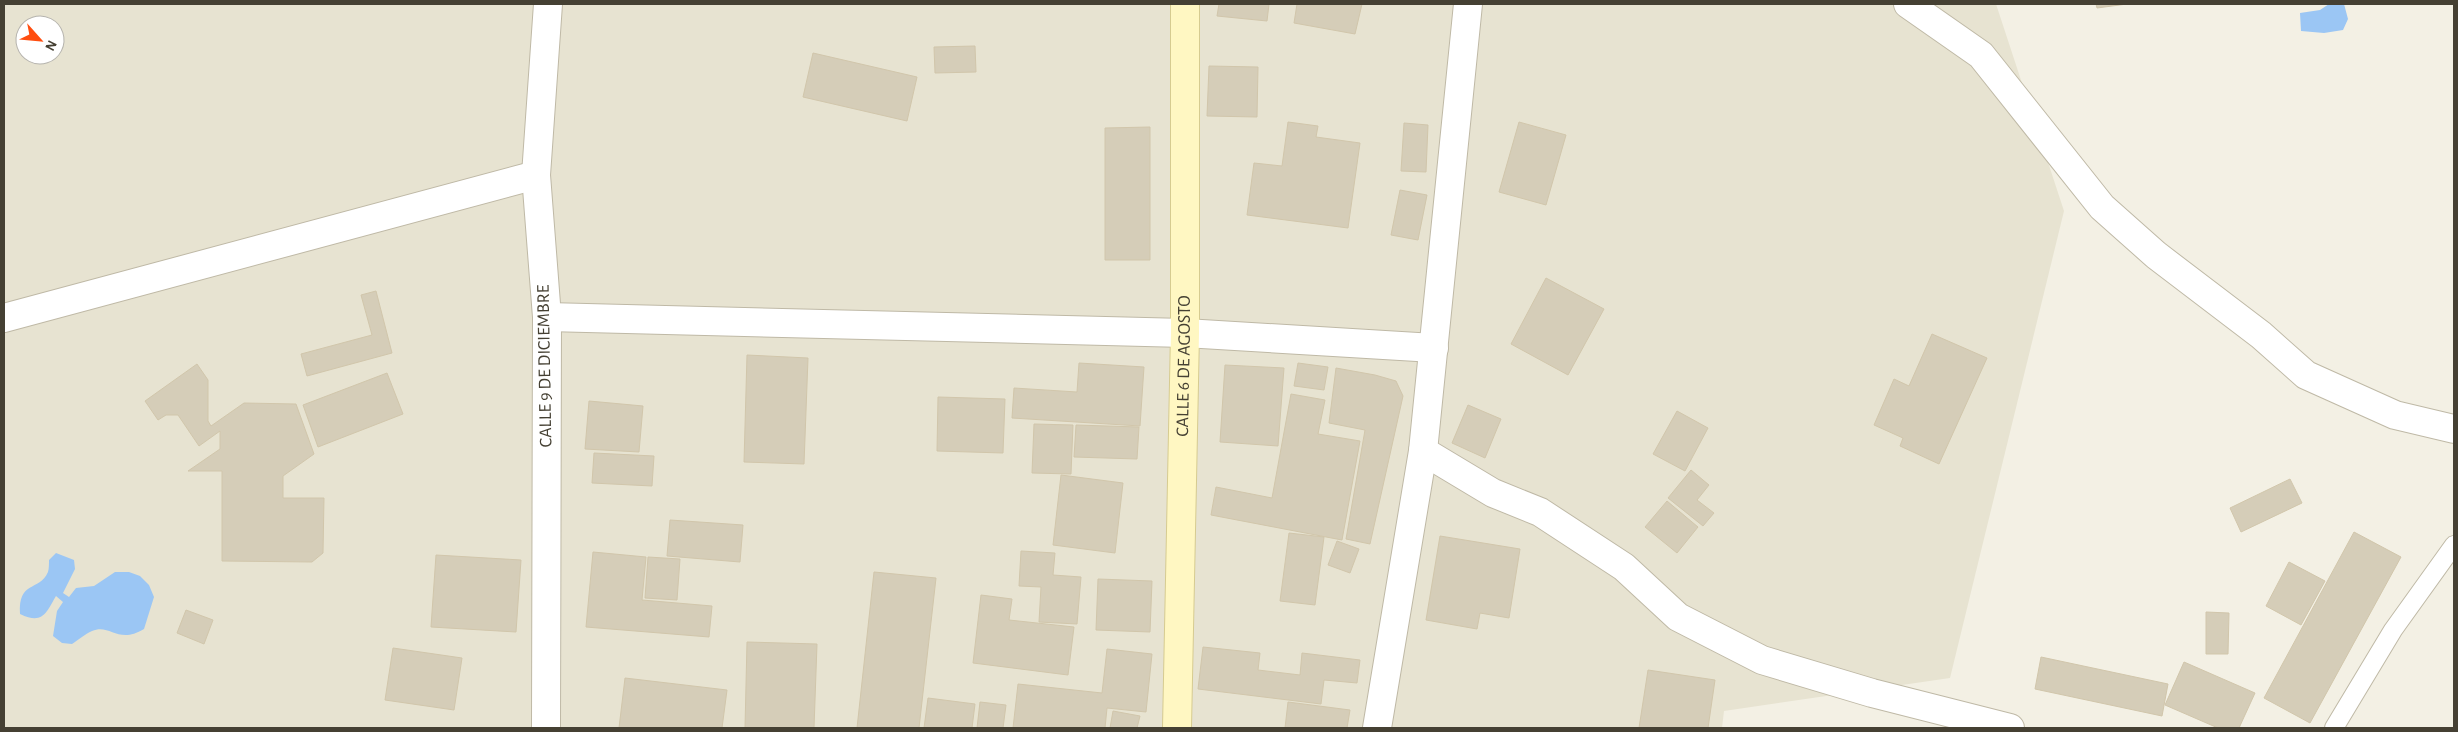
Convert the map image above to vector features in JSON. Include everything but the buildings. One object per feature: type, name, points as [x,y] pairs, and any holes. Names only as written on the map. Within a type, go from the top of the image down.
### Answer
[{"type":"main road","name":"CALLE 6 DE AGOSTO","points":[[1176,728],[1185,333],[1185,4]]},
{"type":"street","name":"CALLE 9 DE DICIEMBRE","points":[[546,728],[547,317],[536,175],[548,4]]},
{"type":"street","points":[[1377,728],[1423,451],[1468,4]]},
{"type":"street","points":[[1908,4],[1981,55],[2102,207],[2156,255],[2261,335],[2306,376],[2395,415],[2454,429]]},
{"type":"street","points":[[4,318],[536,175]]},
{"type":"street","points":[[547,317],[1185,333],[1434,348]]},
{"type":"street","points":[[1423,451],[1493,493],[1540,512],[1624,567],[1678,617],[1762,660],[1872,693],[2010,728]]},
{"type":"lane","points":[[2334,728],[2393,630],[2454,545]]},
{"type":"shaded area","points":[[4,4],[1996,4],[2064,211],[1950,678],[1724,711],[1722,728],[4,728]]},
{"type":"water","points":[[2329,4],[2344,4],[2348,19],[2343,30],[2324,33],[2301,31],[2300,13],[2320,10]]},
{"type":"water","points":[[56,553],[74,560],[75,569],[63,593],[69,597],[76,588],[94,586],[115,572],[129,572],[140,576],[149,585],[154,597],[144,629],[135,633],[121,635],[98,629],[89,632],[72,644],[62,643],[53,636],[57,611],[63,602],[56,596],[43,616],[39,618],[20,614],[22,596],[44,578],[48,572],[49,560]]}]
